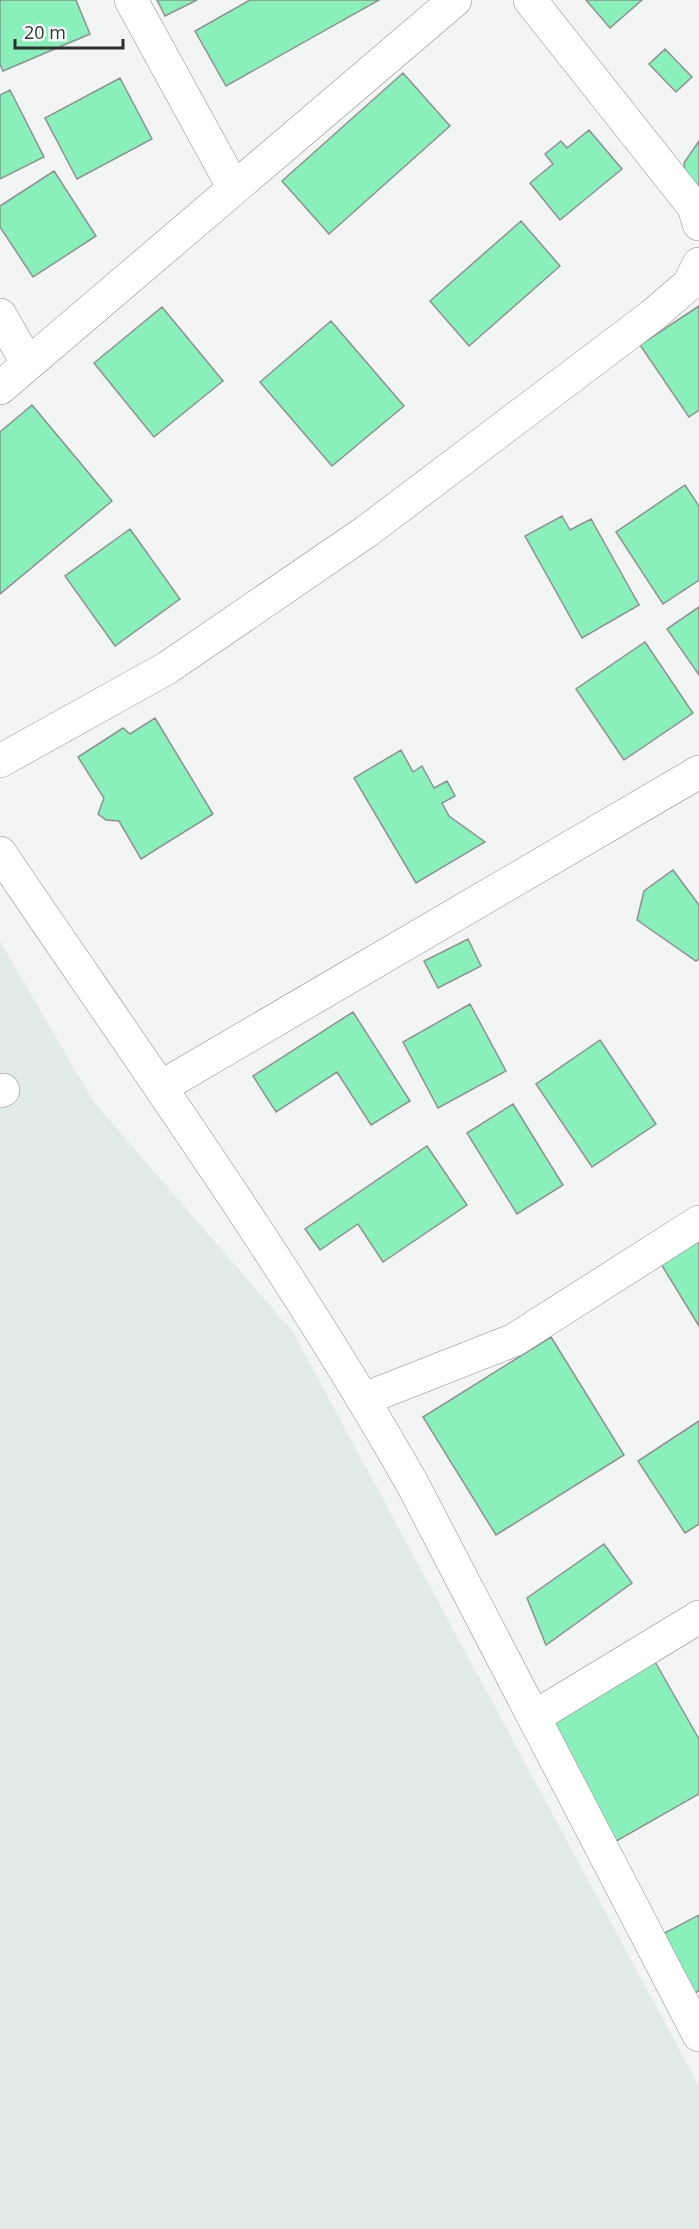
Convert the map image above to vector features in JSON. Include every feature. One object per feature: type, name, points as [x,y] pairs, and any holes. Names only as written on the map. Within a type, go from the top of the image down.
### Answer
[{"type":"street","points":[[131,0],[234,188]]},
{"type":"street","points":[[530,0],[694,207],[699,224]]},
{"type":"street","points":[[0,388],[444,4]]},
{"type":"street","points":[[0,761],[167,668],[367,531],[653,315],[689,284],[699,264]]},
{"type":"street","points":[[0,315],[28,364]]},
{"type":"street","points":[[161,1087],[699,772]]},
{"type":"street","points":[[0,853],[161,1087],[364,1399],[413,1485],[699,2035]]},
{"type":"street","points":[[364,1399],[514,1340],[699,1222]]},
{"type":"street","points":[[534,1717],[699,1617]]},
{"type":"shaded area","points":[[0,941],[93,1101],[293,1332],[699,2086],[699,2229],[0,2229]]},
{"type":"building","points":[[0,0],[76,0],[90,34],[3,71],[0,64]]},
{"type":"building","points":[[157,0],[197,0],[165,16]]},
{"type":"building","points":[[250,0],[379,0],[226,86],[195,31]]},
{"type":"building","points":[[586,0],[642,0],[610,28]]},
{"type":"building","points":[[665,49],[692,77],[676,92],[649,64]]},
{"type":"building","points":[[403,73],[450,126],[329,234],[282,181]]},
{"type":"building","points":[[120,78],[152,139],[77,179],[45,118]]},
{"type":"building","points":[[10,90],[44,157],[0,179],[0,95]]},
{"type":"building","points":[[589,130],[622,169],[560,220],[530,183],[553,164],[545,154],[561,141],[567,148]]},
{"type":"building","points":[[699,141],[699,194],[688,191],[684,163]]},
{"type":"building","points":[[54,171],[96,236],[33,277],[0,227],[0,206]]},
{"type":"building","points":[[521,221],[560,266],[469,346],[430,301]]},
{"type":"building","points":[[699,306],[699,410],[689,417],[640,345]]},
{"type":"building","points":[[162,307],[223,381],[154,437],[94,363]]},
{"type":"building","points":[[331,321],[404,406],[332,466],[260,382]]},
{"type":"building","points":[[32,405],[112,501],[0,594],[0,432]]},
{"type":"building","points":[[685,485],[699,506],[699,580],[663,604],[616,532]]},
{"type":"building","points":[[562,516],[570,530],[591,519],[639,605],[582,638],[525,536]]},
{"type":"building","points":[[130,529],[180,599],[115,646],[65,576]]},
{"type":"building","points":[[699,607],[699,675],[667,629]]},
{"type":"building","points":[[645,642],[693,713],[624,760],[576,689]]},
{"type":"building","points":[[155,718],[213,814],[141,859],[119,821],[106,820],[98,814],[104,798],[78,757],[123,728],[130,734]]},
{"type":"building","points":[[401,750],[413,772],[422,766],[434,788],[447,781],[455,796],[442,803],[449,816],[485,842],[416,883],[354,778]]},
{"type":"building","points":[[673,870],[699,905],[699,959],[696,961],[637,920],[644,891]]},
{"type":"building","points":[[468,939],[481,966],[438,988],[424,961]]},
{"type":"building","points":[[470,1004],[506,1071],[438,1108],[403,1042]]},
{"type":"building","points":[[353,1012],[410,1101],[371,1125],[337,1072],[276,1112],[253,1076]]},
{"type":"building","points":[[600,1040],[656,1124],[592,1167],[536,1084]]},
{"type":"building","points":[[513,1104],[563,1185],[517,1214],[467,1133]]},
{"type":"building","points":[[427,1146],[467,1205],[383,1262],[358,1224],[320,1250],[305,1229]]},
{"type":"building","points":[[699,1234],[699,1326],[658,1259]]},
{"type":"building","points":[[551,1337],[624,1455],[496,1535],[423,1417]]},
{"type":"building","points":[[699,1421],[699,1524],[685,1533],[638,1461]]},
{"type":"building","points":[[604,1544],[632,1583],[546,1645],[527,1598]]},
{"type":"building","points":[[654,1660],[699,1739],[699,1794],[613,1843],[544,1722]]},
{"type":"building","points":[[699,1915],[699,1991],[683,1999],[653,1939]]}]
